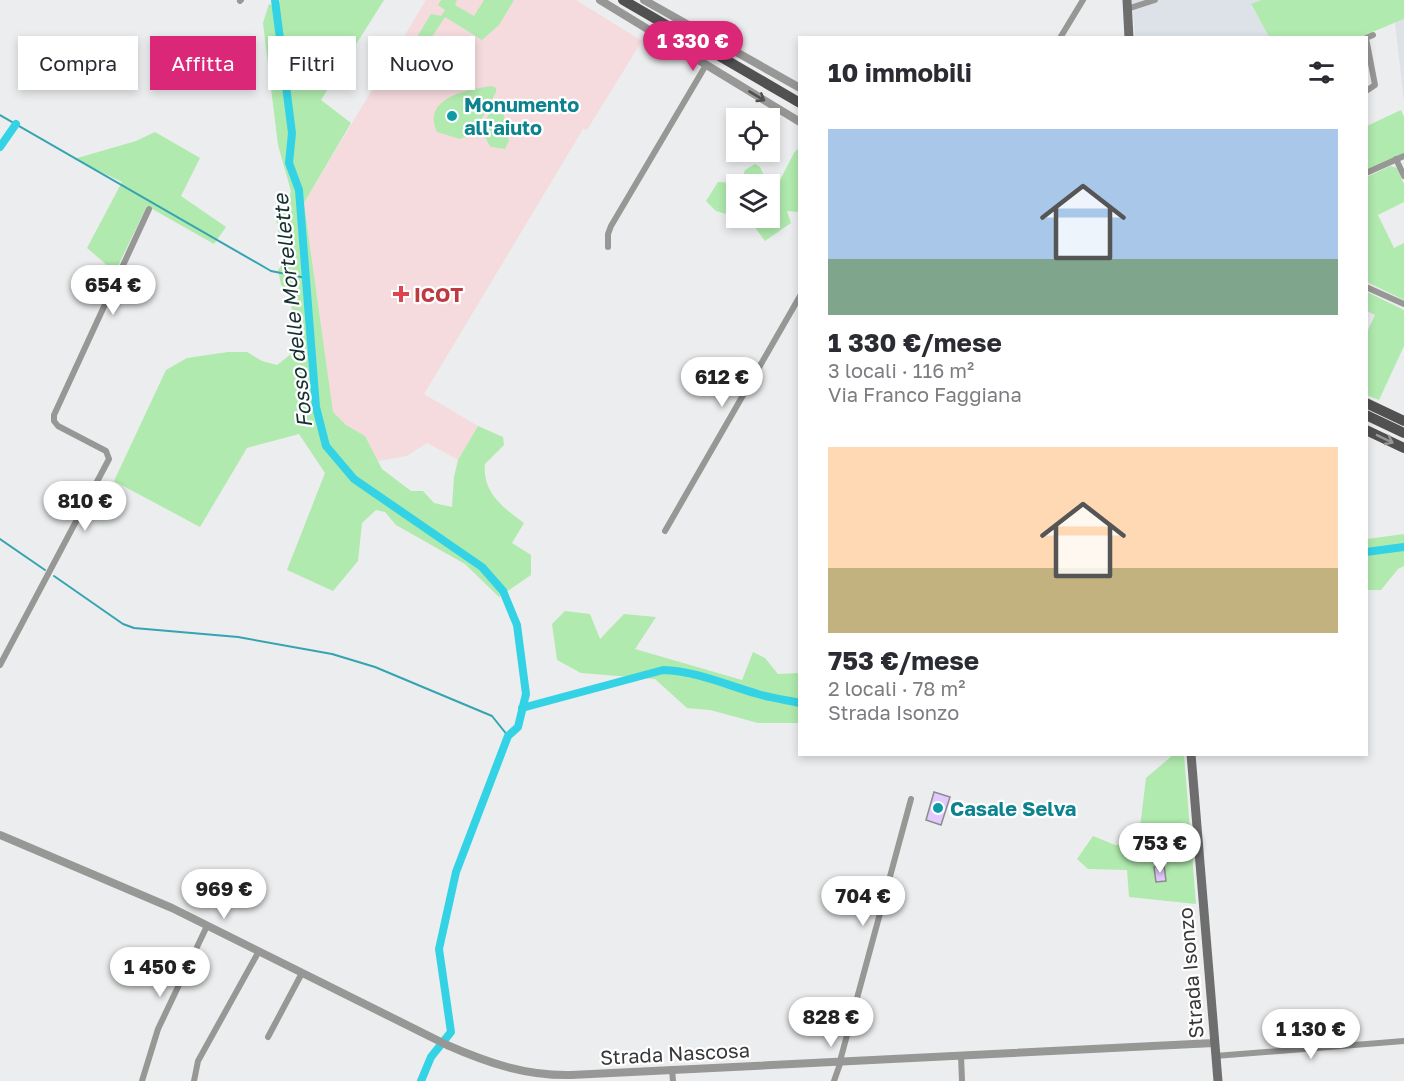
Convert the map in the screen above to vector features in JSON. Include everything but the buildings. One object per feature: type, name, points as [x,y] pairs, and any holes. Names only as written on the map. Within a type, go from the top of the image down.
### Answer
[{"type":"main road","points":[[622,0],[798,102]]},
{"type":"main road","points":[[1127,5],[1129,36]]},
{"type":"main road","points":[[1368,403],[1404,421]]},
{"type":"main road","points":[[1368,416],[1404,433]]},
{"type":"main road","points":[[1368,431],[1404,448]]},
{"type":"main road","name":"Strada Isonzo","points":[[1191,756],[1218,1081]]},
{"type":"street","points":[[600,0],[798,121]]},
{"type":"street","points":[[644,0],[798,87]]},
{"type":"street","points":[[1061,36],[1083,0]]},
{"type":"street","points":[[1127,5],[1155,0]]},
{"type":"street","points":[[1368,91],[1374,87],[1375,82],[1370,37]]},
{"type":"street","points":[[608,247],[608,234],[611,226],[706,65]]},
{"type":"street","points":[[1368,172],[1404,156]]},
{"type":"street","points":[[1396,159],[1404,176]]},
{"type":"street","points":[[0,665],[109,459],[106,451],[60,427],[54,421],[55,412],[149,209]]},
{"type":"street","points":[[1368,288],[1404,304]]},
{"type":"street","points":[[665,531],[798,299]]},
{"type":"street","points":[[834,1081],[910,799]]},
{"type":"street","name":"Strada Nascosa","points":[[0,835],[162,903],[447,1045],[494,1064],[537,1074],[571,1075],[1214,1043]]},
{"type":"street","points":[[142,1081],[158,1029],[207,926]]},
{"type":"street","points":[[194,1081],[198,1061],[259,951]]},
{"type":"street","points":[[268,1037],[302,973]]},
{"type":"street","points":[[1215,1056],[1404,1041]]},
{"type":"street","points":[[961,1055],[962,1081]]},
{"type":"street","points":[[672,1069],[674,1081]]},
{"type":"shaded area","name":"ICOT","points":[[426,0],[576,0],[642,41],[587,130],[583,129],[424,394],[478,426],[458,460],[427,443],[407,456],[378,461],[365,437],[333,413],[304,203],[372,90],[475,90],[475,36],[404,36]]},
{"type":"shaded area","points":[[1132,0],[1261,0],[1251,5],[1268,36],[1135,36]]},
{"type":"shaded area","points":[[1404,19],[1404,102],[1395,23]]},
{"type":"green space","points":[[280,0],[384,0],[356,44],[356,36],[268,36],[268,64],[263,23],[269,4],[278,7]]},
{"type":"green space","points":[[441,0],[457,0],[455,5],[474,16],[484,0],[514,0],[499,25],[482,40],[445,17],[433,36],[418,36],[431,14],[441,16],[445,10],[438,5]]},
{"type":"green space","points":[[1261,0],[1404,0],[1404,19],[1362,36],[1268,36],[1251,4]]},
{"type":"green space","points":[[491,86],[496,88],[496,92],[474,133],[460,139],[437,132],[434,120],[435,111],[441,104],[459,93]]},
{"type":"green space","points":[[271,90],[327,90],[321,100],[351,123],[304,203],[333,412],[346,425],[365,436],[382,469],[411,491],[423,491],[434,503],[452,507],[454,477],[458,460],[478,426],[503,437],[504,445],[485,464],[485,474],[490,491],[502,505],[524,523],[512,543],[531,555],[531,575],[499,597],[465,564],[396,525],[385,512],[376,510],[362,523],[358,561],[333,591],[287,570],[325,473],[299,434],[247,448],[200,527],[114,481],[166,370],[187,358],[228,352],[247,352],[262,361],[277,365],[295,351],[291,299],[281,285],[278,270],[284,262],[276,218],[287,211],[291,191],[278,145]]},
{"type":"green space","points":[[497,99],[501,101],[509,141],[505,149],[491,147],[485,135],[490,110]]},
{"type":"green space","points":[[1401,110],[1404,117],[1404,153],[1368,171],[1368,126]]},
{"type":"green space","points":[[155,132],[200,158],[181,196],[226,227],[214,244],[147,206],[115,272],[87,248],[122,182],[74,159],[136,141]]},
{"type":"green space","points":[[798,148],[798,212],[787,211],[791,223],[765,241],[755,228],[780,228],[780,180]]},
{"type":"green space","points":[[755,164],[760,167],[763,174],[744,174],[745,170]]},
{"type":"green space","points":[[1390,166],[1397,168],[1404,184],[1404,202],[1378,215],[1394,248],[1404,243],[1404,300],[1368,282],[1368,177]]},
{"type":"green space","points":[[718,182],[726,182],[726,214],[716,211],[706,201]]},
{"type":"green space","points":[[1368,292],[1404,310],[1404,346],[1379,400],[1368,395],[1368,330],[1375,315],[1368,312]]},
{"type":"green space","points":[[1404,534],[1404,566],[1398,569],[1381,590],[1368,590],[1368,539]]},
{"type":"green space","points":[[565,611],[590,614],[600,639],[624,614],[656,617],[635,649],[742,680],[753,652],[765,658],[778,674],[798,673],[798,723],[758,723],[710,710],[687,708],[655,679],[581,673],[557,660],[552,624]]},
{"type":"green space","points":[[1172,756],[1184,756],[1196,904],[1129,897],[1127,870],[1088,869],[1077,859],[1093,836],[1115,845],[1138,844],[1146,778]]},
{"type":"waterway","name":"Fosso delle Mortellette","points":[[275,0],[292,133],[289,163],[299,190],[316,407],[326,446],[354,479],[482,567],[503,591],[517,625],[526,694],[518,727],[508,736],[456,872],[439,949],[451,1032],[431,1057],[421,1081]]},
{"type":"waterway","points":[[0,115],[271,271],[306,278]]},
{"type":"waterway","points":[[0,147],[16,124]]},
{"type":"waterway","points":[[0,539],[45,570]]},
{"type":"waterway","points":[[1368,552],[1404,547]]},
{"type":"waterway","points":[[54,576],[123,624],[134,628],[238,637],[332,654],[375,667],[492,716],[508,736]]},
{"type":"waterway","points":[[522,708],[663,670],[699,676],[758,694],[798,703]]},
{"type":"place","name":"Monumento all'aiuto","points":[[452,116]]},
{"type":"place","name":"ICOT","points":[[401,294]]},
{"type":"place","name":"Casale Selva","points":[[938,808]]}]
